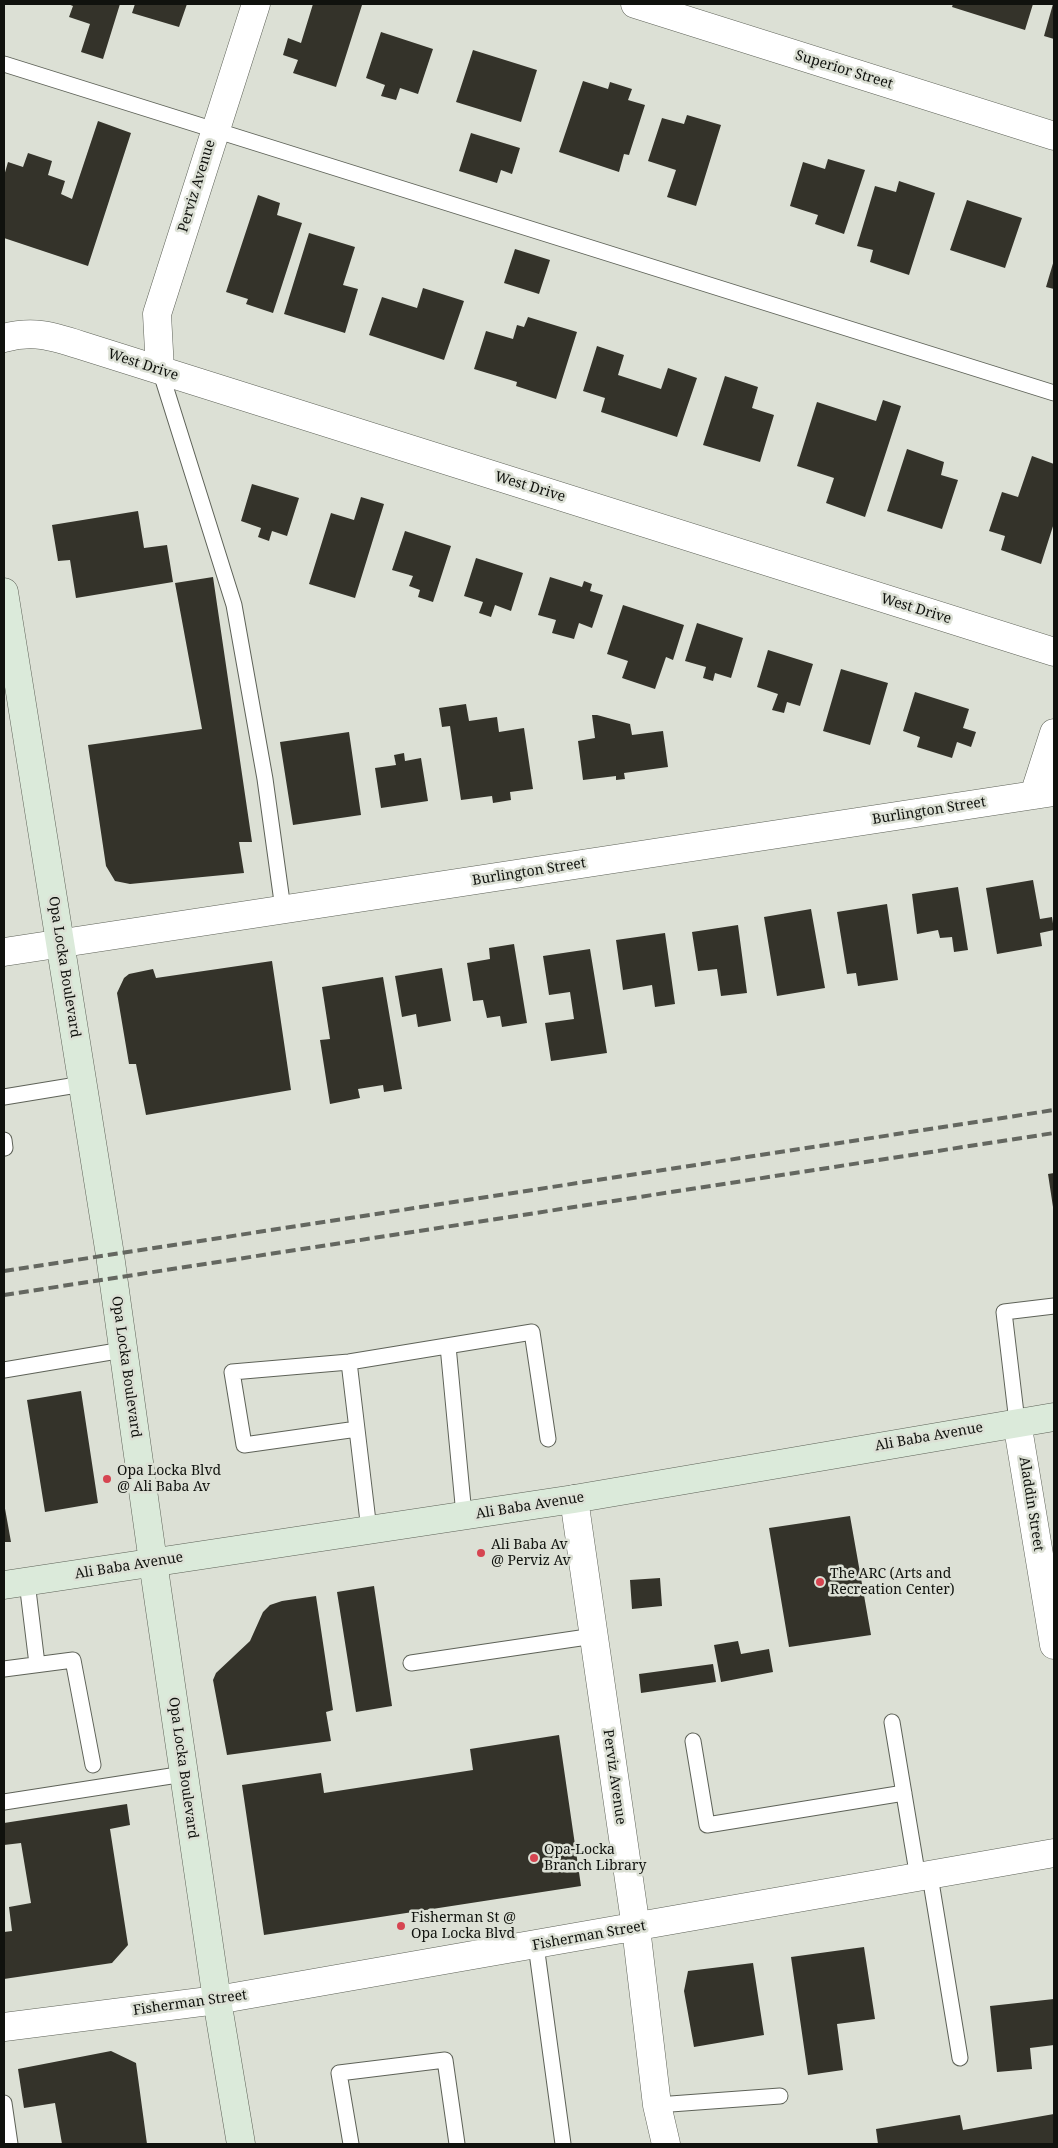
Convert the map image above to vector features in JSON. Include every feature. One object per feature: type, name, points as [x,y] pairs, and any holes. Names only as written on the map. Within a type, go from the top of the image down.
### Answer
[{"type":"street","name":"Perviz Avenue","points":[[160,370],[157,314],[214,130],[256,4]]},
{"type":"street","name":"Superior Street","points":[[634,4],[1054,136]]},
{"type":"street","name":"West Drive","points":[[4,338],[21,333],[38,334],[160,370],[1054,652]]},
{"type":"street","name":"Opa Locka Boulevard","points":[[4,592],[83,1084],[217,2000],[241,2144]]},
{"type":"street","points":[[1044,793],[1054,733]]},
{"type":"street","name":"Burlington Street","points":[[4,952],[1044,793]]},
{"type":"street","name":"Ali Baba Avenue","points":[[15,1584],[574,1500],[1054,1417]]},
{"type":"street","name":"Aladdin Street","points":[[1017,1422],[1054,1645]]},
{"type":"street","name":"Perviz Avenue","points":[[574,1500],[636,1928],[657,2105],[666,2144]]},
{"type":"street","name":"Fisherman Street","points":[[4,2027],[217,2000],[636,1928],[1054,1853]]},
{"type":"lane","points":[[4,64],[1054,393]]},
{"type":"lane","points":[[160,370],[234,605],[265,778],[283,909]]},
{"type":"lane","points":[[4,1096],[83,1084]]},
{"type":"lane","points":[[1017,1422],[1004,1312],[1054,1306]]},
{"type":"lane","points":[[357,1429],[244,1445],[232,1372],[349,1362],[532,1332],[548,1439]]},
{"type":"lane","points":[[448,1346],[464,1516]]},
{"type":"lane","points":[[4,1370],[123,1350]]},
{"type":"lane","points":[[349,1362],[369,1530]]},
{"type":"lane","points":[[15,1584],[37,1664]]},
{"type":"lane","points":[[411,1664],[594,1636]]},
{"type":"lane","points":[[4,1669],[73,1660],[93,1764]]},
{"type":"lane","points":[[892,1722],[904,1793],[924,1877],[960,2058]]},
{"type":"lane","points":[[693,1741],[707,1825],[904,1793]]},
{"type":"lane","points":[[4,1802],[184,1774]]},
{"type":"lane","points":[[536,1945],[562,2144]]},
{"type":"lane","points":[[351,2144],[339,2073],[445,2060],[457,2144]]},
{"type":"lane","points":[[657,2105],[780,2096]]},
{"type":"lane","points":[[4,2103],[10,2144]]},
{"type":"building","points":[[68,4],[120,4],[103,59],[81,52],[90,24],[69,17],[73,6]]},
{"type":"building","points":[[135,4],[187,4],[179,27],[132,13]]},
{"type":"building","points":[[313,4],[362,5],[336,87],[293,73],[298,60],[283,55],[288,38],[301,43]]},
{"type":"building","points":[[953,4],[1033,4],[1025,30],[952,7]]},
{"type":"building","points":[[1054,4],[1054,39],[1044,36]]},
{"type":"building","points":[[381,32],[433,49],[418,94],[400,88],[396,100],[381,96],[385,85],[366,78]]},
{"type":"building","points":[[473,50],[537,70],[521,122],[456,102]]},
{"type":"building","points":[[583,81],[608,89],[610,82],[632,89],[628,100],[645,105],[629,155],[624,154],[619,172],[559,152]]},
{"type":"building","points":[[687,115],[721,125],[696,206],[667,197],[676,170],[648,161],[662,118],[684,124]]},
{"type":"building","points":[[98,121],[131,133],[88,266],[4,238],[4,176],[8,162],[23,167],[28,153],[52,161],[48,175],[65,181],[61,194],[72,199]]},
{"type":"building","points":[[471,133],[520,148],[512,174],[501,170],[497,183],[459,171]]},
{"type":"building","points":[[828,159],[865,170],[844,234],[815,224],[818,215],[790,206],[803,162],[825,169]]},
{"type":"building","points":[[899,181],[935,193],[909,275],[870,262],[873,250],[857,246],[875,186],[896,192]]},
{"type":"building","points":[[258,195],[280,203],[277,215],[302,223],[273,313],[246,304],[248,299],[226,292]]},
{"type":"building","points":[[967,200],[1022,218],[1005,268],[950,250]]},
{"type":"building","points":[[309,233],[355,247],[343,285],[358,289],[345,333],[284,314]]},
{"type":"building","points":[[515,249],[550,260],[539,294],[504,283]]},
{"type":"building","points":[[1054,260],[1054,289],[1046,287]]},
{"type":"building","points":[[423,288],[464,301],[444,360],[369,335],[382,297],[417,308]]},
{"type":"building","points":[[528,317],[577,332],[556,399],[516,386],[517,382],[474,369],[486,331],[513,339],[517,325],[524,327]]},
{"type":"building","points":[[597,346],[624,355],[618,375],[661,389],[668,368],[697,378],[677,437],[601,412],[605,398],[583,391]]},
{"type":"building","points":[[725,376],[758,387],[752,408],[774,415],[760,462],[703,445]]},
{"type":"building","points":[[883,400],[901,406],[865,517],[826,503],[834,478],[797,466],[817,402],[876,421]]},
{"type":"building","points":[[907,449],[944,462],[941,475],[958,480],[942,529],[887,511]]},
{"type":"building","points":[[1032,456],[1054,464],[1054,523],[1041,564],[1001,550],[1005,536],[989,531],[1002,492],[1018,497]]},
{"type":"building","points":[[252,484],[299,498],[287,536],[272,531],[269,541],[258,537],[261,528],[241,521]]},
{"type":"building","points":[[361,497],[384,504],[355,598],[309,584],[331,513],[354,520]]},
{"type":"building","points":[[138,511],[144,548],[167,545],[173,582],[76,598],[70,560],[58,561],[52,525]]},
{"type":"building","points":[[405,531],[451,546],[433,602],[418,597],[420,590],[409,586],[413,576],[392,570]]},
{"type":"building","points":[[476,558],[523,573],[511,611],[495,605],[491,617],[479,613],[483,602],[464,596]]},
{"type":"building","points":[[213,577],[252,842],[239,842],[244,873],[130,884],[115,881],[106,866],[88,745],[202,729],[175,583]]},
{"type":"building","points":[[550,577],[582,587],[584,581],[592,584],[590,591],[603,595],[592,628],[579,623],[574,639],[552,633],[556,620],[538,615]]},
{"type":"building","points":[[623,605],[684,625],[673,660],[666,657],[655,689],[622,678],[628,661],[607,654]]},
{"type":"building","points":[[697,623],[743,638],[731,678],[715,673],[713,681],[703,678],[706,667],[685,661]]},
{"type":"building","points":[[768,650],[813,664],[800,706],[787,702],[784,713],[772,710],[778,694],[757,687]]},
{"type":"building","points":[[841,669],[888,683],[870,745],[823,731]]},
{"type":"building","points":[[915,692],[969,709],[963,728],[976,732],[971,747],[957,742],[952,758],[917,747],[920,737],[903,731]]},
{"type":"building","points":[[466,704],[469,721],[497,717],[499,732],[524,728],[533,789],[510,792],[511,800],[493,803],[492,796],[461,800],[450,726],[442,727],[439,708]]},
{"type":"building","points":[[592,715],[630,724],[632,735],[663,731],[668,767],[624,773],[625,779],[616,780],[616,776],[583,780],[578,741],[595,738]]},
{"type":"building","points":[[349,732],[361,815],[293,825],[280,742]]},
{"type":"building","points":[[404,753],[405,761],[421,758],[428,801],[381,808],[375,768],[396,765],[394,755]]},
{"type":"building","points":[[1033,880],[1040,919],[1052,917],[1054,930],[1040,933],[1042,946],[997,954],[986,888]]},
{"type":"building","points":[[958,887],[968,950],[954,952],[952,937],[940,938],[938,930],[917,934],[912,894]]},
{"type":"building","points":[[887,904],[898,980],[858,986],[856,973],[847,974],[837,912]]},
{"type":"building","points":[[811,909],[825,988],[777,996],[764,917]]},
{"type":"building","points":[[738,925],[747,993],[721,996],[717,969],[698,971],[692,932]]},
{"type":"building","points":[[665,933],[675,1004],[655,1007],[652,985],[623,990],[616,940]]},
{"type":"building","points":[[514,944],[527,1023],[502,1027],[500,1016],[487,1018],[483,1000],[473,1001],[467,963],[490,959],[489,948]]},
{"type":"building","points":[[590,949],[607,1053],[551,1061],[545,1023],[574,1019],[570,992],[549,995],[543,956]]},
{"type":"building","points":[[272,961],[291,1090],[146,1115],[136,1064],[129,1064],[117,993],[124,978],[129,974],[153,969],[156,978]]},
{"type":"building","points":[[442,968],[451,1021],[418,1027],[416,1014],[402,1017],[395,976]]},
{"type":"building","points":[[383,977],[402,1089],[384,1092],[383,1085],[358,1089],[360,1098],[330,1104],[320,1040],[330,1039],[322,987]]},
{"type":"building","points":[[1054,1173],[1054,1207],[1053,1207],[1048,1174]]},
{"type":"building","points":[[81,1391],[98,1503],[45,1512],[27,1400]]},
{"type":"building","points":[[4,1503],[11,1542],[4,1542]]},
{"type":"building","name":"The ARC (Arts and Recreation Center)","points":[[850,1516],[871,1635],[789,1647],[769,1528]]},
{"type":"building","points":[[660,1578],[662,1606],[632,1609],[630,1580]]},
{"type":"building","points":[[374,1586],[392,1706],[356,1712],[337,1592]]},
{"type":"building","points":[[316,1596],[333,1710],[326,1712],[331,1741],[227,1755],[213,1680],[216,1673],[250,1641],[263,1612],[270,1605],[282,1601]]},
{"type":"building","points":[[738,1641],[741,1654],[769,1649],[773,1672],[721,1682],[714,1645]]},
{"type":"building","points":[[713,1664],[716,1682],[641,1693],[639,1674]]},
{"type":"building","points":[[559,1735],[581,1886],[264,1935],[242,1785],[321,1773],[324,1793],[473,1770],[470,1749]]},
{"type":"building","points":[[127,1804],[130,1825],[110,1829],[128,1945],[112,1963],[4,1979],[4,1932],[12,1931],[9,1907],[31,1903],[21,1843],[4,1845],[4,1823]]},
{"type":"building","points":[[864,1947],[875,2019],[837,2024],[843,2070],[808,2075],[791,1957]]},
{"type":"building","points":[[753,1963],[764,2035],[694,2047],[684,1991],[688,1971]]},
{"type":"building","points":[[1054,1999],[1054,2045],[1030,2048],[1032,2069],[997,2072],[990,2006]]},
{"type":"building","points":[[111,2051],[136,2063],[147,2144],[62,2144],[55,2103],[24,2108],[18,2069]]},
{"type":"building","points":[[1054,2114],[1054,2144],[878,2144],[876,2129],[960,2115],[963,2130]]},
{"type":"railway","points":[[4,1271],[1054,1110]]},
{"type":"railway","points":[[4,1295],[1054,1133]]},
{"type":"place","name":"Opa Locka Blvd @ Ali Baba Av","points":[[107,1479]]},
{"type":"place","name":"Ali Baba Av @ Perviz Av","points":[[481,1553]]},
{"type":"place","name":"The ARC (Arts and Recreation Center)","points":[[820,1582]]},
{"type":"place","name":"Opa-Locka Branch Library","points":[[534,1858]]},
{"type":"place","name":"Fisherman St @ Opa Locka Blvd","points":[[401,1926]]}]
